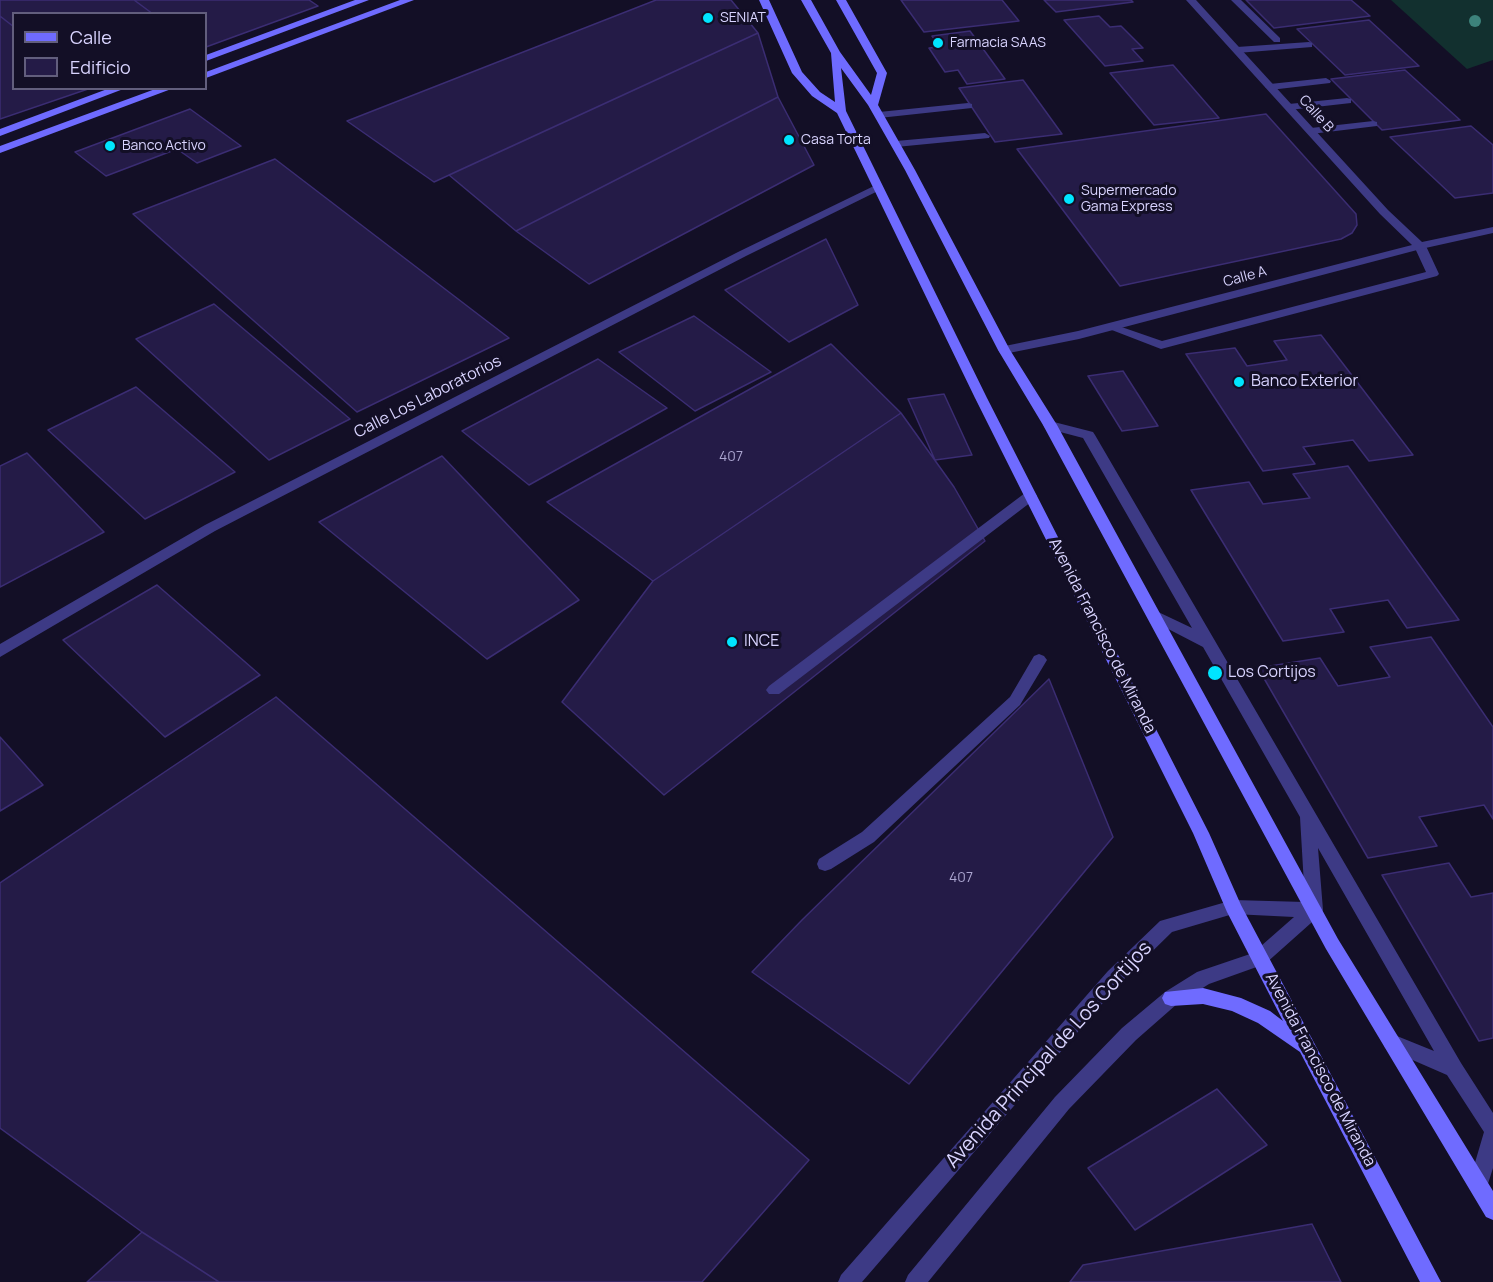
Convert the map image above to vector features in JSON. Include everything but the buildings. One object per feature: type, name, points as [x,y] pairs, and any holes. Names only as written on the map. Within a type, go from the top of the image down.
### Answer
[{"type":"main road","points":[[207,58],[364,0]]},
{"type":"main road","points":[[207,75],[409,0]]},
{"type":"main road","name":"Avenida Francisco de Miranda","points":[[764,0],[797,73],[816,94],[841,111],[1030,496],[1201,833],[1233,908],[1431,1282]]},
{"type":"main road","points":[[806,0],[835,52],[876,110],[896,144],[1004,350],[1050,425],[1332,944],[1493,1210]]},
{"type":"main road","points":[[841,0],[882,73],[876,110]]},
{"type":"main road","points":[[835,52],[841,111]]},
{"type":"main road","points":[[0,133],[116,90]]},
{"type":"main road","points":[[0,150],[164,90]]},
{"type":"main road","points":[[1171,998],[1203,996],[1235,1005],[1264,1017],[1308,1050]]},
{"type":"street","name":"Calle B","points":[[1191,0],[1384,212],[1420,246]]},
{"type":"street","points":[[1236,0],[1277,40]]},
{"type":"street","points":[[1237,50],[1309,45]]},
{"type":"street","points":[[1270,87],[1326,81]]},
{"type":"street","points":[[1289,106],[1347,101]]},
{"type":"street","points":[[876,110],[968,106]]},
{"type":"street","points":[[1311,131],[1373,124]]},
{"type":"street","points":[[896,144],[985,136]]},
{"type":"street","name":"Calle Los Laboratorios","points":[[0,651],[210,528],[742,254],[878,187]]},
{"type":"street","name":"Calle A","points":[[1004,350],[1110,327],[1420,246],[1493,230]]},
{"type":"street","points":[[1110,327],[1161,345],[1433,274],[1420,246]]},
{"type":"street","points":[[1050,425],[1088,435],[1454,1069],[1493,1131],[1479,1184]]},
{"type":"street","points":[[774,690],[1030,496]]},
{"type":"street","points":[[1154,615],[1208,643]]},
{"type":"street","points":[[825,864],[868,837],[1015,701],[1039,660]]},
{"type":"street","points":[[915,1282],[1062,1103],[1129,1034],[1171,998],[1203,978],[1259,959],[1314,910],[1307,815]]},
{"type":"street","name":"Avenida Principal de Los Cortijos","points":[[848,1282],[1114,977],[1166,926],[1233,908],[1314,910]]},
{"type":"street","points":[[1392,1042],[1454,1069]]},
{"type":"green space","points":[[1391,0],[1493,0],[1493,60],[1467,69]]},
{"type":"place","name":"SENIAT","points":[[708,18]]},
{"type":"place","name":"Farmacia SAAS","points":[[938,43]]},
{"type":"place","name":"Casa Torta","points":[[789,140]]},
{"type":"place","name":"Banco Activo","points":[[110,146]]},
{"type":"place","name":"Supermercado Gama Express","points":[[1069,199]]},
{"type":"place","name":"Banco Exterior","points":[[1239,382]]},
{"type":"place","name":"INCE","points":[[732,642]]},
{"type":"place","name":"Los Cortijos","points":[[1215,673]]}]
